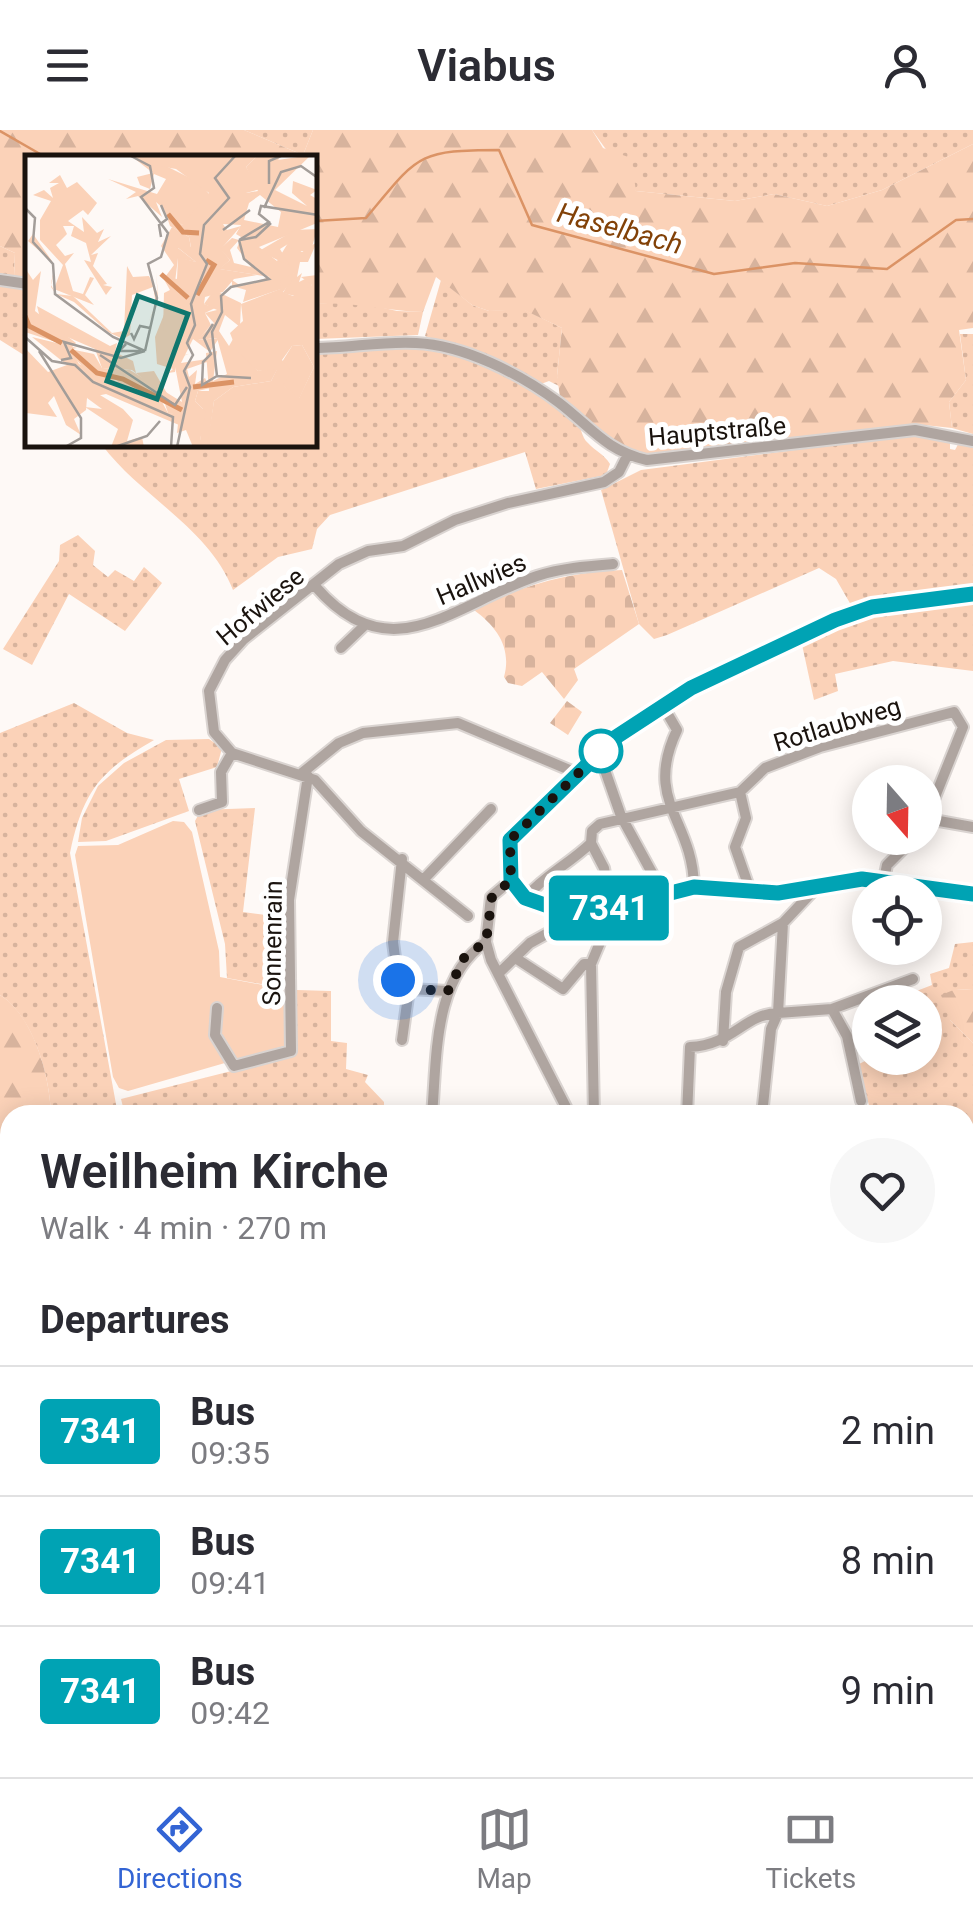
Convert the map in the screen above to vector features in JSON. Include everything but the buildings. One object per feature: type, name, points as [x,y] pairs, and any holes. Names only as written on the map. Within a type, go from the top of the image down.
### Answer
[{"type":"street","points":[[0,280],[25,284]]},
{"type":"street","name":"Hauptstraße","points":[[318,348],[422,343],[462,353],[503,370],[556,401],[602,444],[627,456],[664,461],[915,430],[973,440]]},
{"type":"street","name":"Hofwiese","points":[[232,753],[214,732],[209,691],[215,676],[244,639],[339,564],[368,551],[403,546],[455,520],[551,492],[604,482],[618,472],[627,456]]},
{"type":"street","name":"Hallwies","points":[[364,626],[403,628],[432,622],[538,576],[613,564]]},
{"type":"street","points":[[315,586],[350,621],[364,626],[341,648]]},
{"type":"street","points":[[852,883],[778,893],[694,887],[612,908],[535,904],[511,880],[510,840],[599,753],[663,706],[835,620],[902,600],[973,594]]},
{"type":"street","points":[[663,706],[678,730],[662,783],[688,841],[694,887]]},
{"type":"street","name":"Rotlaubweg","points":[[621,816],[740,792],[765,768],[801,754],[868,731],[954,712],[964,727],[942,781]]},
{"type":"street","points":[[305,775],[339,743],[363,733],[458,723],[579,774]]},
{"type":"street","points":[[199,810],[222,802],[221,772],[232,753],[264,766],[305,775],[361,830],[402,859],[468,916]]},
{"type":"street","points":[[599,753],[621,816],[662,893]]},
{"type":"street","name":"Sonnenrain","points":[[217,1008],[215,1036],[234,1066],[290,1052],[289,900],[305,775]]},
{"type":"street","points":[[740,792],[746,818],[735,846],[750,890]]},
{"type":"street","points":[[425,878],[491,808]]},
{"type":"street","points":[[525,898],[548,872],[565,866],[590,843],[592,831],[621,816]]},
{"type":"street","points":[[942,822],[973,827]]},
{"type":"street","points":[[590,843],[602,858],[612,908],[591,964],[594,1105]]},
{"type":"street","points":[[402,859],[393,942],[398,980],[409,989],[448,991]]},
{"type":"street","points":[[511,880],[492,897],[486,942],[560,1105]]},
{"type":"street","points":[[723,1041],[726,992],[739,948],[783,923],[816,888]]},
{"type":"street","points":[[942,889],[973,894]]},
{"type":"street","points":[[498,974],[530,944],[568,922],[573,908]]},
{"type":"street","points":[[763,1105],[771,1030],[778,1012],[783,923]]},
{"type":"street","points":[[433,1105],[448,991],[465,956],[486,942]]},
{"type":"street","points":[[516,959],[564,989],[584,964],[591,964]]},
{"type":"street","points":[[687,1105],[690,1047],[723,1041],[760,1014],[832,1010],[913,980]]},
{"type":"street","points":[[402,1040],[409,989]]},
{"type":"street","points":[[832,1010],[847,1036],[861,1101]]},
{"type":"green space","points":[[0,130],[244,130],[303,155],[25,155],[25,279],[14,277],[15,253],[0,246]]},
{"type":"green space","points":[[244,130],[313,130],[303,155]]},
{"type":"green space","points":[[313,130],[592,130],[603,148],[631,158],[636,191],[735,201],[774,194],[827,206],[882,190],[973,144],[973,328],[959,330],[966,380],[949,402],[952,428],[915,424],[663,456],[630,453],[603,439],[560,397],[557,376],[562,328],[524,310],[489,311],[472,305],[436,277],[423,312],[318,304],[318,155],[303,155]]},
{"type":"green space","points":[[592,130],[973,130],[973,144],[882,190],[827,206],[774,194],[735,201],[636,191]]},
{"type":"green space","points":[[0,246],[15,253],[14,277],[0,276]]},
{"type":"green space","points":[[441,280],[472,305],[489,311],[523,309],[562,328],[557,376],[561,387],[549,381],[541,384],[506,365],[425,336]]},
{"type":"green space","points":[[0,286],[25,290],[25,356],[0,340]]},
{"type":"green space","points":[[353,301],[397,311],[423,312],[418,335],[318,339],[318,304]]},
{"type":"green space","points":[[960,334],[973,334],[973,434],[952,428],[949,402],[966,380]]},
{"type":"green space","points":[[387,347],[439,352],[513,377],[577,424],[586,441],[610,464],[606,475],[536,489],[525,452],[330,515],[317,529],[312,549],[278,557],[233,590],[208,548],[105,448],[318,448],[318,352]]},
{"type":"green space","points":[[918,434],[950,439],[950,449],[955,450],[960,441],[973,444],[973,586],[898,592],[851,605],[836,579],[819,568],[667,635],[654,639],[639,624],[601,490],[641,470]]},
{"type":"green space","points":[[78,535],[95,551],[93,565],[108,577],[115,570],[134,581],[144,567],[162,583],[125,631],[69,594],[32,665],[3,649],[59,561],[60,545]]},
{"type":"green space","points":[[622,570],[639,624],[574,669],[578,680],[564,699],[542,672],[522,686],[508,683],[504,677],[506,657],[501,639],[474,610],[546,581]]},
{"type":"green space","points":[[973,598],[973,671],[893,661],[835,674],[838,691],[814,700],[801,640],[888,607]]},
{"type":"green space","points":[[567,701],[582,712],[568,735],[550,723]]},
{"type":"green space","points":[[74,703],[127,733],[154,740],[120,762],[97,785],[81,814],[70,853],[116,1105],[50,1105],[31,1033],[0,995],[0,733]]},
{"type":"green space","points":[[209,739],[222,748],[217,767],[179,779],[189,811],[106,841],[78,842],[82,818],[98,786],[124,763],[166,740]]},
{"type":"green space","points":[[255,808],[243,912],[282,917],[289,989],[227,978],[225,944],[195,821],[201,810]]},
{"type":"green space","points":[[173,821],[184,822],[192,832],[219,951],[220,977],[285,989],[284,1046],[128,1091],[119,1088],[113,1077],[75,855],[78,846],[118,845]]},
{"type":"green space","points":[[973,942],[973,990],[956,989],[950,1020],[973,1043],[973,1105],[869,1105],[860,1075],[942,1075],[942,985],[932,985],[930,974],[949,968],[955,944]]},
{"type":"green space","points":[[956,989],[973,990],[973,1043],[950,1020],[942,995]]},
{"type":"green space","points":[[297,990],[331,991],[331,1041],[347,1043],[346,1069],[368,1075],[365,1082],[384,1105],[122,1105],[121,1099],[294,1055]]},
{"type":"green space","points":[[0,995],[31,1032],[50,1105],[0,1105]]},
{"type":"waterway","name":"Haselbach","points":[[0,131],[42,155]]},
{"type":"waterway","name":"Haselbach","points":[[318,221],[366,218],[409,169],[434,155],[499,150],[532,225],[714,274],[795,263],[887,269],[956,220],[973,219]]},
{"type":"bus line","name":"7341","points":[[973,594],[902,600],[872,607],[835,620],[691,688],[607,745],[510,840],[507,854],[516,890],[535,904],[548,906],[612,908],[694,887],[778,893],[862,879],[973,894]]},
{"type":"route","points":[[398,980],[409,989],[448,991],[465,956],[486,942],[492,897],[511,880],[507,854],[510,840],[601,751]]}]
